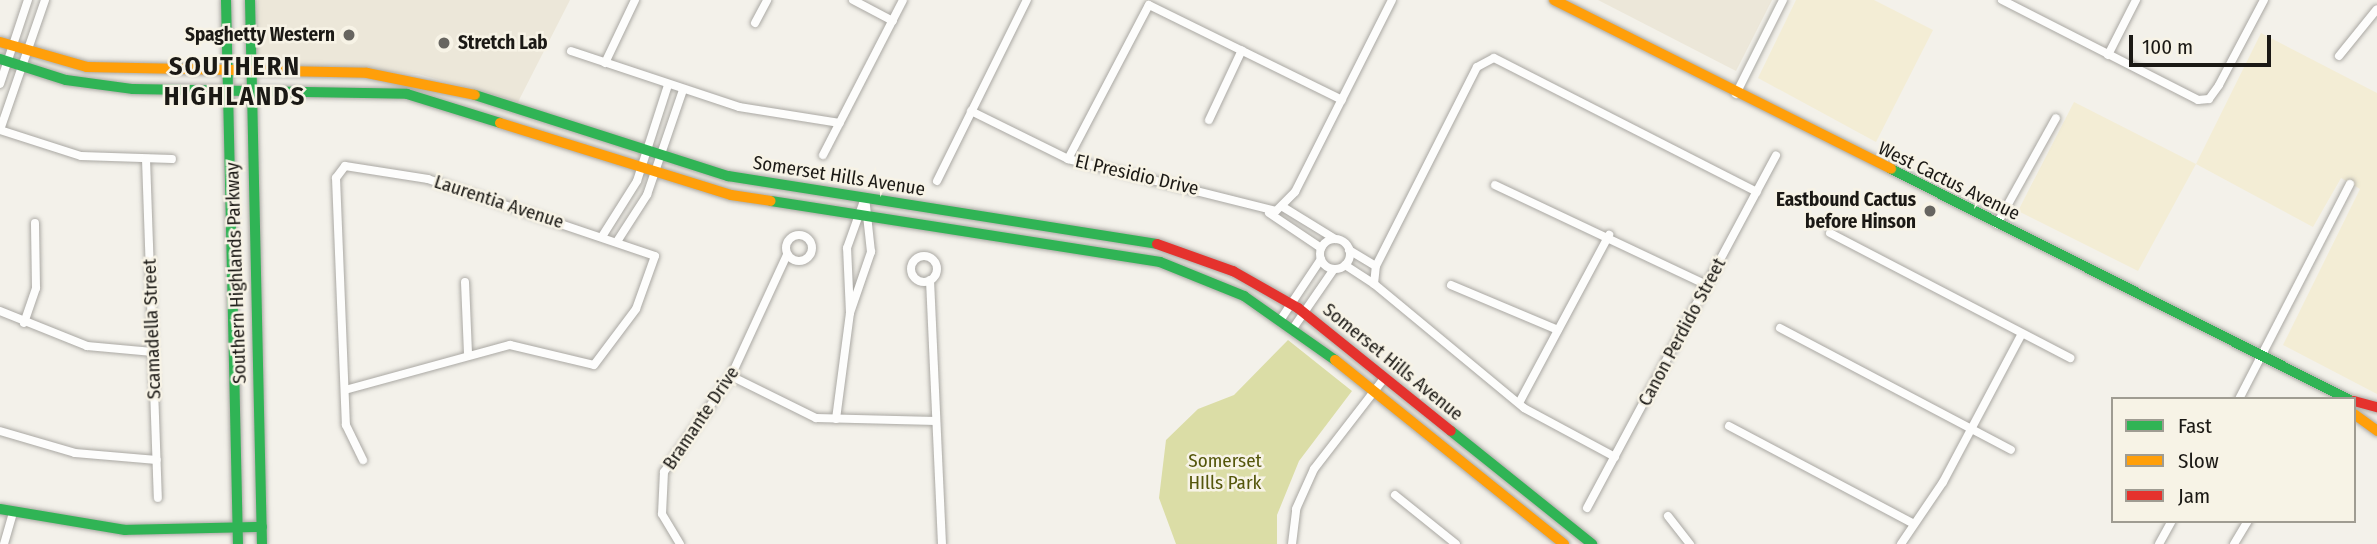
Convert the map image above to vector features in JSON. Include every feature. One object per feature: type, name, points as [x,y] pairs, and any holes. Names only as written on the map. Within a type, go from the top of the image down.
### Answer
[{"type":"main road","name":"Southern Highlands Parkway","points":[[226,0],[223,71],[239,544]]},
{"type":"main road","name":"Southern Highlands Parkway","points":[[250,0],[247,90],[262,544]]},
{"type":"main road","name":"West Cactus Avenue","points":[[1554,0],[2261,359],[2330,397]]},
{"type":"main road","name":"Somerset Hills Avenue","points":[[0,43],[86,67],[392,75],[493,98],[661,157],[762,183],[1143,239],[1233,271],[1292,304],[1592,544]]},
{"type":"main road","name":"Somerset Hills Avenue","points":[[4,60],[106,87],[224,91],[366,89],[487,114],[731,195],[1134,255],[1214,281],[1294,327],[1564,544]]},
{"type":"main road","points":[[487,114],[493,98]]},
{"type":"main road","points":[[2356,402],[2377,407]]},
{"type":"main road","points":[[2356,415],[2377,430]]},
{"type":"main road","points":[[0,509],[125,530],[262,527]]},
{"type":"street","points":[[0,84],[4,60],[28,0]]},
{"type":"street","points":[[45,0],[0,130],[81,156],[172,159]]},
{"type":"street","points":[[605,63],[635,0]]},
{"type":"street","points":[[755,23],[767,0]]},
{"type":"street","points":[[853,0],[893,21]]},
{"type":"street","points":[[823,155],[903,0]]},
{"type":"street","points":[[937,181],[1027,0]]},
{"type":"street","points":[[1736,94],[1783,0]]},
{"type":"street","points":[[2001,0],[2012,2],[2108,55],[2198,100],[2209,99],[2264,0]]},
{"type":"street","points":[[2108,55],[2136,0]]},
{"type":"street","points":[[1276,210],[1342,100],[1388,1]]},
{"type":"street","points":[[1068,159],[1149,5],[1342,100]]},
{"type":"street","points":[[2339,56],[2377,9]]},
{"type":"street","points":[[1209,120],[1242,50]]},
{"type":"street","points":[[571,51],[739,107],[840,123]]},
{"type":"street","points":[[1373,280],[1376,266],[1487,57],[1757,192]]},
{"type":"street","points":[[603,235],[641,167],[668,85]]},
{"type":"street","points":[[618,240],[656,172],[683,90]]},
{"type":"street","name":"El Presidio Drive","points":[[971,111],[1068,159],[1188,185],[1276,210],[1335,239]]},
{"type":"street","points":[[1997,224],[2056,118]]},
{"type":"street","name":"Canon Perdido Street","points":[[1587,508],[1776,155]]},
{"type":"street","name":"Scamadella Street","points":[[146,159],[158,498]]},
{"type":"street","name":"Laurentia Avenue","points":[[345,390],[340,170],[428,178],[618,240],[655,256],[636,309],[594,365],[530,346],[468,353]]},
{"type":"street","points":[[2240,397],[2350,184]]},
{"type":"street","points":[[1496,185],[1609,235],[1707,285]]},
{"type":"street","points":[[836,419],[850,313],[847,248],[856,213],[865,197]]},
{"type":"street","points":[[850,313],[871,252],[870,215],[865,197]]},
{"type":"street","name":"El Presidio Drive","points":[[1276,210],[1321,248]]},
{"type":"street","points":[[24,323],[36,288],[35,223]]},
{"type":"street","points":[[1830,233],[2021,335],[2070,358]]},
{"type":"street","points":[[1519,403],[1609,235]]},
{"type":"street","points":[[1281,319],[1321,259],[1321,248],[1335,239],[1376,266]]},
{"type":"street","points":[[1345,265],[1349,250]]},
{"type":"street","name":"Bramante Drive","points":[[680,544],[662,514],[661,482],[732,376],[787,255]]},
{"type":"street","points":[[1321,259],[1334,269]]},
{"type":"street","points":[[1294,327],[1334,269],[1345,265],[1373,280],[1519,403],[1615,457]]},
{"type":"street","points":[[930,280],[942,544]]},
{"type":"street","points":[[363,460],[348,439],[345,390],[374,386],[468,353],[464,282]]},
{"type":"street","points":[[1451,285],[1558,330]]},
{"type":"street","points":[[0,311],[24,323],[87,346],[153,352]]},
{"type":"street","points":[[1780,328],[2011,450]]},
{"type":"street","points":[[1900,544],[1970,430],[2021,335]]},
{"type":"street","points":[[732,376],[790,411],[836,419],[936,421]]},
{"type":"street","points":[[1292,544],[1296,509],[1314,469],[1385,377]]},
{"type":"street","points":[[1729,426],[1912,523]]},
{"type":"street","points":[[0,431],[75,453],[157,460]]},
{"type":"street","points":[[1395,495],[1456,544]]},
{"type":"street","points":[[4,544],[13,512]]},
{"type":"street","points":[[1668,516],[1690,544]]},
{"type":"street","points":[[2159,544],[2171,523]]},
{"type":"street","points":[[2234,544],[2247,523]]},
{"type":"shaded area","points":[[258,0],[570,0],[518,102],[418,74],[262,65],[255,47]]},
{"type":"shaded area","points":[[1598,0],[1772,0],[1736,71]]},
{"type":"green space","name":"Somerset HIlls Park","points":[[1288,340],[1352,391],[1299,461],[1277,515],[1277,544],[1176,544],[1159,498],[1166,440],[1198,409],[1234,395]]},
{"type":"sand","points":[[1796,0],[1874,0],[1933,30],[1876,142],[1758,78]]},
{"type":"sand","points":[[2261,33],[2377,93],[2377,394],[2283,345],[2360,189],[2341,178],[2313,227],[2196,164]]},
{"type":"sand","points":[[2074,102],[2196,164],[2138,271],[2018,211]]},
{"type":"traffic: fast","points":[[226,0],[238,544]]},
{"type":"traffic: fast","points":[[250,0],[262,544]]},
{"type":"traffic: fast","points":[[0,59],[66,80],[133,89],[407,94],[500,123]]},
{"type":"traffic: fast","points":[[475,95],[728,176],[1157,244]]},
{"type":"traffic: fast","points":[[1891,169],[2344,397]]},
{"type":"traffic: fast","points":[[771,201],[1160,262],[1244,296],[1335,360]]},
{"type":"traffic: fast","points":[[1451,431],[1592,544]]},
{"type":"traffic: fast","points":[[0,509],[125,530],[262,527]]},
{"type":"traffic: slow","points":[[1554,0],[1891,169]]},
{"type":"traffic: slow","points":[[0,42],[87,67],[367,73],[475,95]]},
{"type":"traffic: slow","points":[[500,123],[731,195],[771,201]]},
{"type":"traffic: slow","points":[[1335,360],[1564,544]]},
{"type":"traffic: slow","points":[[2356,415],[2377,431]]},
{"type":"traffic: jam","points":[[1157,244],[1233,271],[1298,308],[1451,431]]},
{"type":"traffic: jam","points":[[2356,402],[2377,407]]},
{"type":"place","name":"Spaghetty Western","points":[[349,35]]},
{"type":"place","name":"Stretch Lab","points":[[444,43]]},
{"type":"place","name":"Eastbound Cactus before Hinson","points":[[1930,211]]},
{"type":"district","name":"SOUTHERN HIGHLANDS","points":[[235,82]]}]
